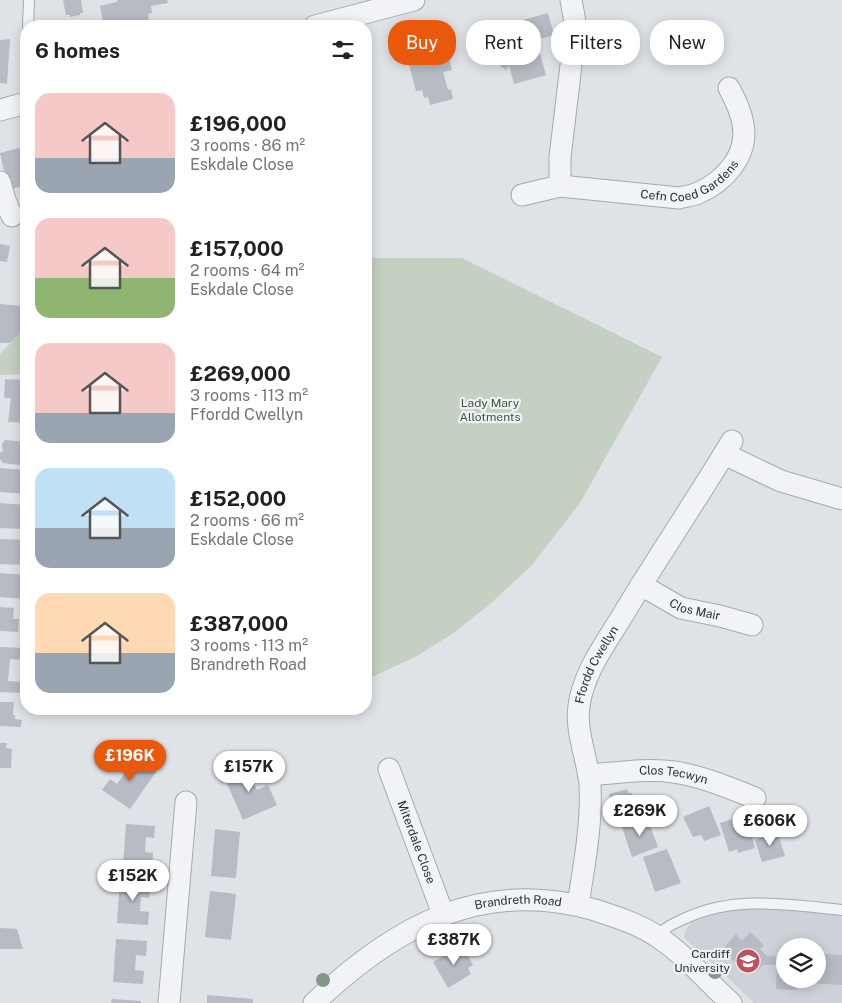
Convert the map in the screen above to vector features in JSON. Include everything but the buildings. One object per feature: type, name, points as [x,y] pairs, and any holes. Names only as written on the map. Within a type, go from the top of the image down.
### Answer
[{"type":"street","points":[[337,20],[414,0]]},
{"type":"street","points":[[560,186],[560,157],[575,32],[571,0]]},
{"type":"street","name":"Cefn Coed Gardens","points":[[522,195],[560,186],[679,198],[697,194],[718,182],[734,165],[743,145],[744,125],[738,104],[729,88]]},
{"type":"street","points":[[0,110],[20,105]]},
{"type":"street","points":[[0,182],[12,216]]},
{"type":"street","name":"Ffordd Cwellyn","points":[[578,905],[590,822],[589,775],[579,719],[581,697],[591,670],[641,585],[728,447],[780,481],[842,499]]},
{"type":"street","name":"Clos Mair","points":[[641,585],[681,608],[752,625]]},
{"type":"street","name":"Miterdale Close","points":[[389,769],[443,914]]},
{"type":"street","name":"Clos Tecwyn","points":[[589,775],[660,771],[676,772],[755,798]]},
{"type":"street","points":[[170,1003],[186,802]]},
{"type":"street","name":"Brandreth Road","points":[[314,1003],[342,978],[386,945],[424,922],[443,914],[479,904],[496,901],[538,900],[578,905],[625,920],[657,936],[731,1003]]},
{"type":"lane","points":[[28,20],[29,0]]},
{"type":"lane","points":[[657,936],[664,928],[704,910],[722,906],[766,904],[842,910]]},
{"type":"shaded area","name":"Cardiff University","points":[[745,908],[783,909],[842,915],[842,1003],[754,1003],[684,938],[685,931],[691,923],[704,915]]},
{"type":"green space","name":"Lady Mary Allotments","points":[[372,258],[462,258],[662,357],[580,503],[532,565],[489,605],[452,634],[417,656],[372,677]]},
{"type":"green space","points":[[20,333],[20,374],[0,375],[0,354]]},
{"type":"place","name":"Cardiff University","points":[[748,961]]}]
